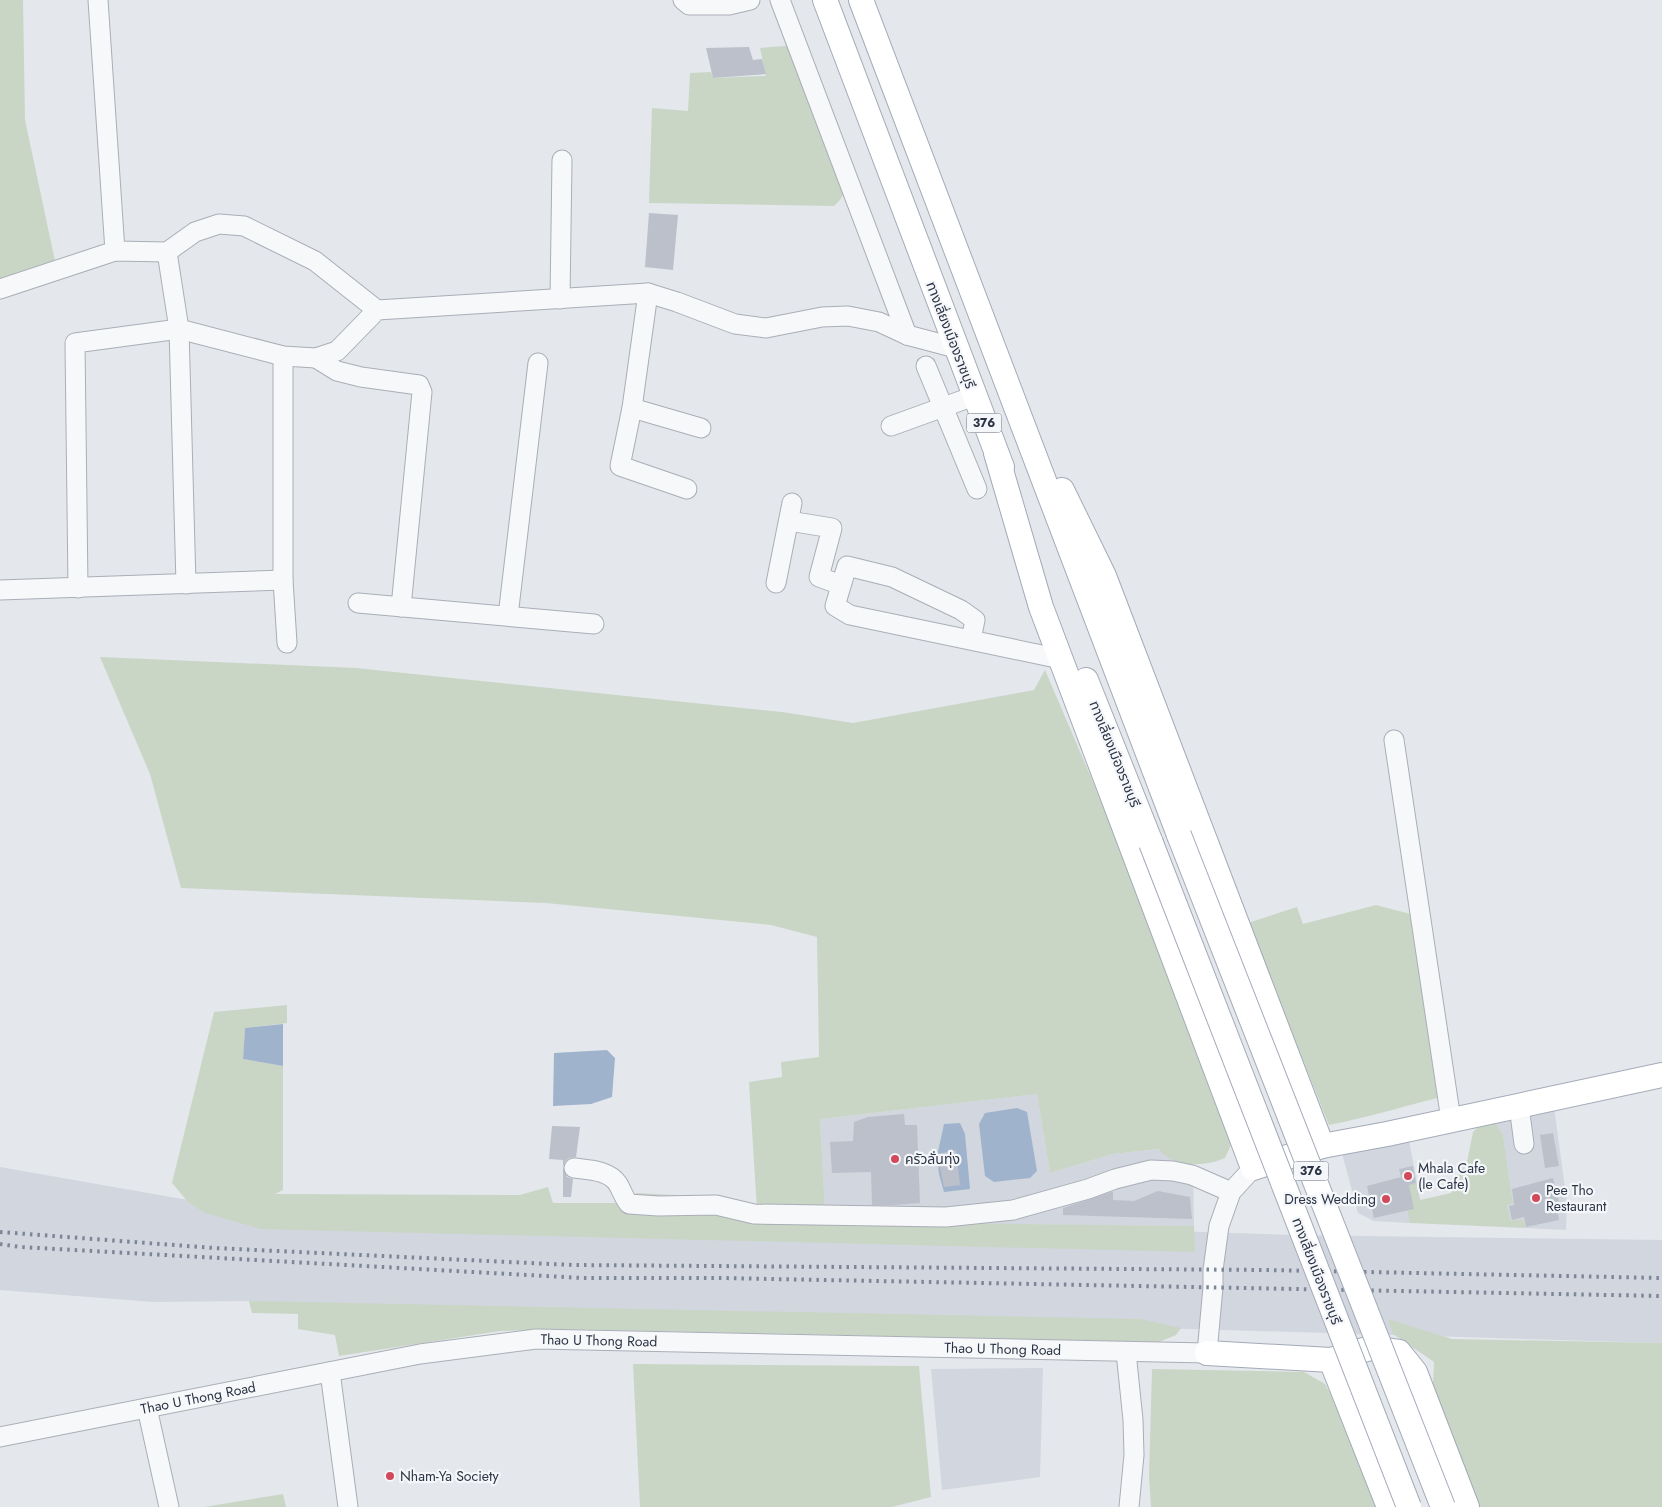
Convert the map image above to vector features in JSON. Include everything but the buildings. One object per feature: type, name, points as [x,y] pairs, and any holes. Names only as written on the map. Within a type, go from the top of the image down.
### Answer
[{"type":"main road","name":"ทางเลี่ยงเมืองราชบุรี","points":[[825,0],[996,453],[1151,843],[1409,1507]]},
{"type":"main road","name":"376","points":[[861,0],[1179,835],[1443,1507]]},
{"type":"main road","points":[[990,342],[1104,576],[1322,1146]]},
{"type":"main road","points":[[996,453],[1041,607],[1253,1168],[1322,1146],[1662,1075]]},
{"type":"main road","points":[[1207,1353],[1330,1360],[1370,1348],[1399,1352],[1415,1372],[1467,1507]]},
{"type":"main road","points":[[1330,1360],[1389,1507]]},
{"type":"street","points":[[98,0],[115,251]]},
{"type":"street","points":[[683,0],[689,5],[729,5],[750,0]]},
{"type":"street","points":[[780,0],[907,335]]},
{"type":"street","points":[[560,299],[562,160]]},
{"type":"street","points":[[0,289],[115,251],[167,252],[194,232],[219,224],[244,226],[315,261],[377,310],[648,293],[735,324],[766,328],[815,318],[848,316],[880,322],[907,335],[956,348]]},
{"type":"street","points":[[167,252],[178,329],[186,584]]},
{"type":"street","points":[[648,293],[632,408],[620,466],[687,488]]},
{"type":"street","points":[[78,588],[75,343],[178,329],[283,356],[316,358],[338,351],[377,310]]},
{"type":"street","points":[[283,356],[283,580],[286,643]]},
{"type":"street","points":[[316,358],[337,371],[361,377],[419,385],[422,392],[401,607]]},
{"type":"street","points":[[508,616],[538,363]]},
{"type":"street","points":[[926,366],[977,489]]},
{"type":"street","points":[[890,426],[974,396]]},
{"type":"street","points":[[632,408],[701,428]]},
{"type":"street","points":[[776,583],[791,512],[832,528],[819,577],[841,585]]},
{"type":"street","points":[[971,640],[975,620],[961,610],[892,578],[847,566],[834,606],[850,615],[1061,659]]},
{"type":"street","points":[[0,590],[283,580]]},
{"type":"street","points":[[358,603],[594,624]]},
{"type":"street","points":[[1394,740],[1451,1120]]},
{"type":"street","points":[[1519,1106],[1524,1144]]},
{"type":"street","points":[[574,1168],[595,1170],[609,1176],[618,1185],[623,1196],[630,1204],[658,1206],[683,1204],[716,1205],[754,1214],[782,1216],[946,1217],[1013,1210],[1151,1170],[1173,1170],[1192,1175],[1232,1192]]},
{"type":"street","points":[[1207,1353],[1214,1287],[1213,1270],[1219,1226],[1232,1192],[1253,1168]]},
{"type":"street","name":"Thao U Thong Road","points":[[0,1437],[420,1354],[536,1338],[1207,1353]]},
{"type":"street","points":[[1126,1352],[1133,1420],[1134,1455],[1129,1507]]},
{"type":"street","points":[[330,1372],[348,1507]]},
{"type":"street","points":[[147,1408],[169,1507]]},
{"type":"shaded area","points":[[1037,1094],[1050,1173],[1113,1154],[1160,1149],[1178,1163],[1193,1163],[1194,1226],[963,1224],[1291,1235],[1662,1240],[1662,1343],[249,1301],[153,1302],[0,1290],[0,1167],[222,1206],[825,1209],[820,1119]]},
{"type":"shaded area","points":[[1554,1107],[1567,1203],[1566,1230],[1526,1228],[1523,1219],[1511,1222],[1507,1206],[1513,1203],[1503,1135],[1494,1121]]},
{"type":"shaded area","points":[[1409,1140],[1422,1211],[1410,1214],[1410,1223],[1374,1221],[1358,1213],[1342,1153]]},
{"type":"shaded area","points":[[1043,1368],[1040,1477],[942,1490],[931,1369]]},
{"type":"green space","points":[[0,0],[23,0],[25,120],[55,261],[0,281]]},
{"type":"green space","points":[[797,45],[844,193],[840,200],[834,206],[649,203],[652,108],[688,111],[690,73],[711,72],[713,78],[766,76],[760,48]]},
{"type":"green space","points":[[100,657],[356,668],[782,712],[853,723],[1034,690],[1045,670],[1093,782],[1230,1128],[1231,1145],[1225,1158],[1208,1163],[1180,1163],[1172,1160],[1159,1149],[1113,1154],[1050,1173],[1037,1094],[820,1119],[825,1209],[757,1210],[749,1082],[782,1077],[781,1062],[819,1057],[817,937],[771,925],[546,903],[181,888],[150,774]]},
{"type":"green space","points":[[1376,905],[1418,916],[1438,1092],[1437,1098],[1329,1125],[1248,923],[1297,907],[1303,924]]},
{"type":"green space","points":[[287,1005],[287,1023],[245,1028],[243,1059],[283,1066],[283,1190],[275,1194],[520,1195],[548,1187],[553,1203],[635,1203],[636,1193],[730,1198],[728,1216],[825,1222],[1194,1226],[1195,1252],[261,1229],[205,1213],[188,1202],[172,1183],[214,1012]]},
{"type":"green space","points":[[1494,1121],[1503,1135],[1513,1203],[1507,1206],[1511,1221],[1523,1219],[1526,1228],[1410,1223],[1403,1186],[1416,1183],[1420,1200],[1451,1193],[1458,1176],[1467,1162],[1473,1132],[1481,1124]]},
{"type":"green space","points":[[249,1301],[1140,1319],[1181,1328],[1176,1335],[1159,1342],[563,1329],[500,1331],[339,1356],[335,1335],[298,1329],[298,1314],[252,1313]]},
{"type":"green space","points":[[1388,1319],[1452,1339],[1662,1343],[1662,1507],[1478,1507],[1433,1385],[1434,1362],[1393,1334]]},
{"type":"green space","points":[[633,1364],[919,1366],[931,1497],[892,1507],[640,1507]]},
{"type":"green space","points":[[1152,1369],[1304,1372],[1325,1384],[1339,1409],[1378,1507],[1151,1507],[1149,1476]]},
{"type":"green space","points":[[283,1494],[286,1507],[204,1507]]},
{"type":"water","points":[[283,1024],[283,1066],[243,1059],[245,1028]]},
{"type":"water","points":[[607,1050],[615,1058],[612,1097],[591,1104],[553,1106],[554,1053]]},
{"type":"water","points":[[1017,1108],[1027,1112],[1037,1171],[1030,1178],[994,1182],[985,1176],[979,1124],[985,1113]]},
{"type":"water","points":[[960,1123],[965,1134],[970,1189],[944,1192],[937,1156],[944,1124]]},
{"type":"railway","points":[[0,1232],[214,1248],[572,1265],[1267,1270],[1662,1278]]},
{"type":"railway","points":[[0,1244],[20,1247],[582,1278],[720,1278],[1662,1296]]},
{"type":"place","name":"ครัวลั่นทุ่ง","points":[[895,1159]]},
{"type":"place","name":"Mhala Cafe (le Cafe)","points":[[1408,1176]]},
{"type":"place","name":"Pee Tho Restaurant","points":[[1536,1198]]},
{"type":"place","name":"Dress Wedding","points":[[1386,1199]]},
{"type":"place","name":"Nham-Ya Society","points":[[390,1476]]}]
